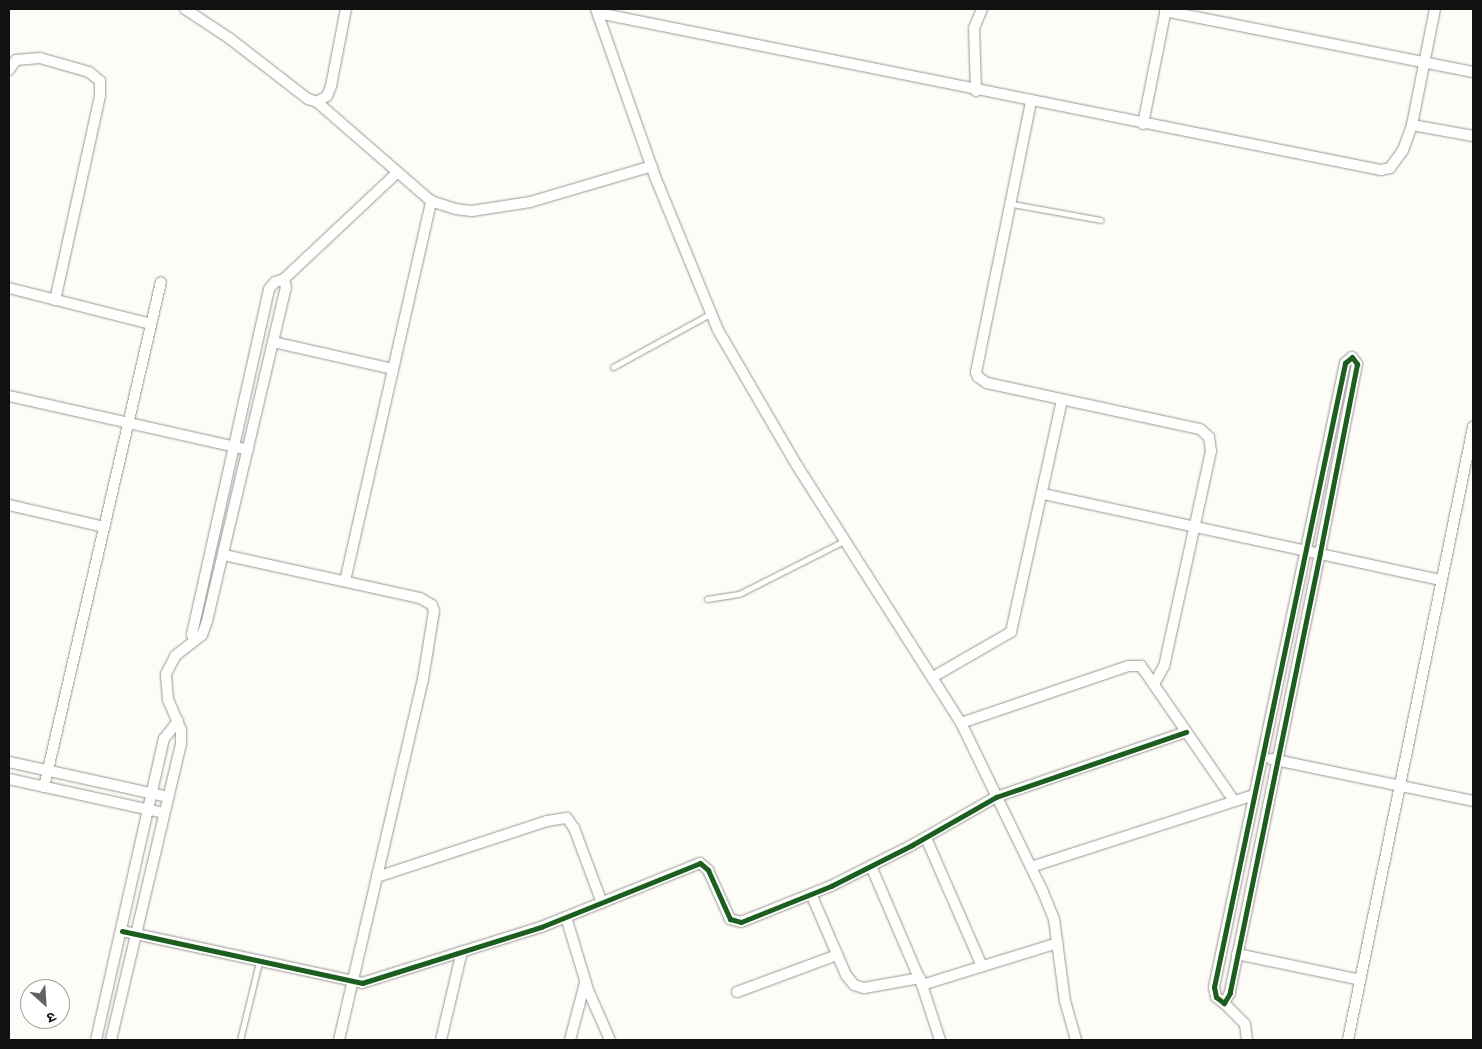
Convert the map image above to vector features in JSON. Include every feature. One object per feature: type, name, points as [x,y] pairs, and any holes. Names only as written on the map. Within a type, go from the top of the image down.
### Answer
[{"type":"street","points":[[185,9],[229,38],[308,99],[317,102],[431,201],[472,211],[507,207],[652,166]]},
{"type":"street","points":[[317,102],[326,96],[331,86],[346,9]]},
{"type":"street","points":[[976,91],[974,28],[982,9]]},
{"type":"street","points":[[597,11],[976,91],[1381,170],[1390,168],[1399,160],[1412,124],[1435,9]]},
{"type":"street","points":[[1143,124],[1166,10],[1473,72]]},
{"type":"street","points":[[597,11],[652,166],[710,314],[796,464],[961,723],[1031,867],[1054,919],[1065,1001],[1076,1040]]},
{"type":"street","points":[[9,70],[16,60],[40,58],[89,72],[100,81],[100,96],[55,300]]},
{"type":"street","points":[[1031,102],[1012,204],[976,372],[978,378],[987,384],[1205,432],[1211,444],[1210,451],[1164,666],[1154,684]]},
{"type":"street","points":[[1412,124],[1473,136]]},
{"type":"street","points":[[194,641],[192,634],[266,296],[271,285],[284,279],[397,173]]},
{"type":"street","points":[[345,581],[431,201]]},
{"type":"street","points":[[111,1040],[163,813],[181,744],[178,721],[168,699],[166,674],[175,656],[202,635],[207,621],[286,288],[284,279]]},
{"type":"street","points":[[44,787],[126,423],[161,282]]},
{"type":"street","points":[[9,288],[151,324]]},
{"type":"street","points":[[273,342],[393,369]]},
{"type":"street","points":[[1224,1003],[1230,994],[1276,760],[1358,364],[1352,357],[1345,363],[1214,987],[1216,996],[1245,1024],[1247,1040]]},
{"type":"street","points":[[9,396],[248,450]]},
{"type":"street","points":[[934,678],[1011,632],[1062,400]]},
{"type":"street","points":[[1348,1040],[1473,427]]},
{"type":"street","points":[[1042,494],[1194,524],[1442,580]]},
{"type":"street","points":[[9,505],[104,527]]},
{"type":"street","points":[[224,555],[426,600],[432,605],[435,618],[339,1040]]},
{"type":"street","points":[[961,723],[1135,665],[1145,668],[1186,732],[1234,801]]},
{"type":"street","points":[[96,1040],[122,932],[164,739],[178,721]]},
{"type":"street","points":[[122,932],[353,983],[373,981],[566,917],[700,863],[708,870],[727,914],[735,922],[811,894],[871,866],[926,838],[996,797],[1186,732]]},
{"type":"street","points":[[1261,756],[1473,802]]},
{"type":"street","points":[[9,762],[168,797]]},
{"type":"street","points":[[9,779],[163,813]]},
{"type":"street","points":[[1031,867],[1254,795]]},
{"type":"street","points":[[377,877],[547,821],[567,818],[571,821],[602,902]]},
{"type":"street","points":[[926,838],[982,966]]},
{"type":"street","points":[[871,866],[921,981],[940,1040]]},
{"type":"street","points":[[811,894],[849,981],[859,988],[921,981],[982,966],[1058,943]]},
{"type":"street","points":[[566,917],[585,982],[610,1040]]},
{"type":"street","points":[[441,1040],[462,952]]},
{"type":"street","points":[[1237,954],[1360,980]]},
{"type":"street","points":[[737,992],[837,956]]},
{"type":"street","points":[[570,1040],[585,982]]},
{"type":"lane","points":[[1012,204],[1101,220]]},
{"type":"lane","points":[[613,367],[710,314]]},
{"type":"lane","points":[[707,599],[739,594],[844,542]]},
{"type":"lane","points":[[240,1040],[259,962]]},
{"type":"cycle path","points":[[1352,357],[1357,364],[1320,553],[1230,993],[1224,1003],[1216,997],[1214,987],[1345,363],[1352,357]]},
{"type":"cycle path","points":[[122,931],[362,983],[541,927],[700,863],[708,870],[730,919],[741,922],[831,886],[912,845],[996,797],[1186,732]]}]
